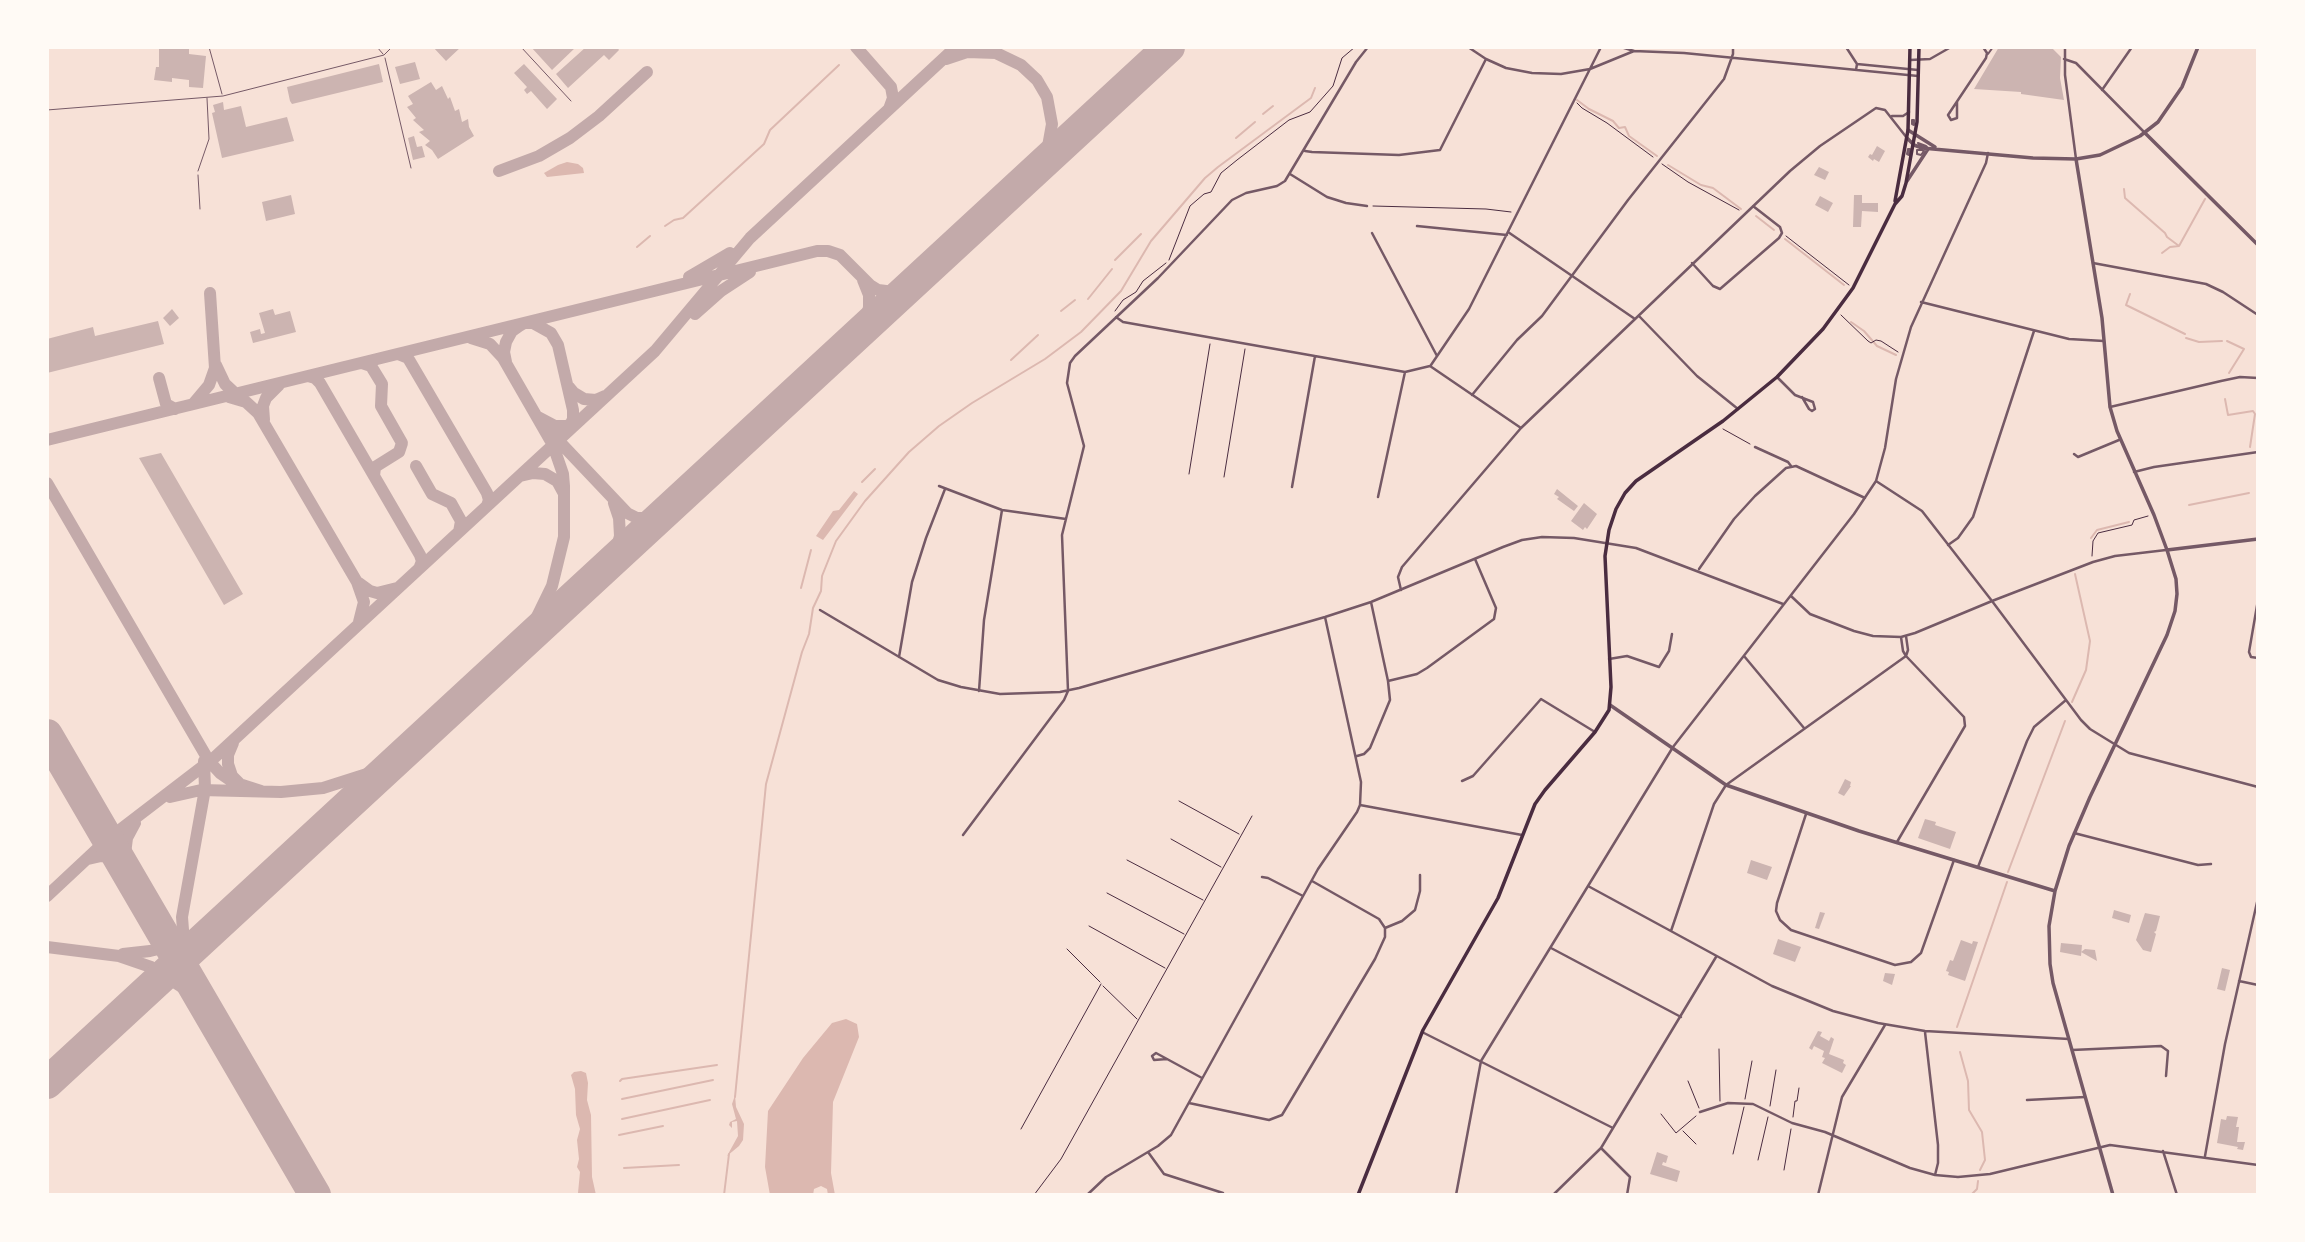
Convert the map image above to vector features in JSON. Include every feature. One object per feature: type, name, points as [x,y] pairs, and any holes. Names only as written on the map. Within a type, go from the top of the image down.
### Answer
[{"type":"main road","points":[[1895,204],[1908,130],[1910,47]]},
{"type":"main road","points":[[1358,1195],[1422,1032],[1498,898],[1535,804],[1595,732],[1611,705],[1605,568],[1607,543],[1616,509],[1632,485],[1651,469],[1717,425],[1777,377],[1805,349],[1853,288],[1895,204],[1902,196],[1906,183],[1915,135],[1919,47]]},
{"type":"street","points":[[963,835],[1057,710],[1068,691],[1062,540],[1084,451],[1068,391],[1067,371],[1075,356],[1158,278],[1232,200],[1246,193],[1281,184],[1290,174],[1352,69],[1368,47]]},
{"type":"street","points":[[1468,47],[1506,68],[1532,73],[1561,74],[1590,69],[1634,51]]},
{"type":"street","points":[[1116,317],[1123,322],[1405,372],[1430,366],[1469,309],[1601,47]]},
{"type":"street","points":[[1621,47],[1634,51],[1856,69],[1910,72],[1918,69]]},
{"type":"street","points":[[1472,394],[1517,340],[1542,316],[1724,79],[1732,47]]},
{"type":"street","points":[[1846,47],[1857,64],[1856,69]]},
{"type":"street","points":[[1910,60],[1930,59],[1951,47]]},
{"type":"street","points":[[1983,47],[1987,55]]},
{"type":"street","points":[[1957,102],[1957,118],[1951,120],[1948,115],[1993,47]]},
{"type":"street","points":[[2060,47],[2065,49],[2076,159],[2104,341],[2110,407],[2120,439],[2167,550],[2176,579],[2177,594],[2167,635],[2061,866],[2049,926],[2050,964],[2113,1195]]},
{"type":"street","points":[[2102,90],[2132,47]]},
{"type":"street","points":[[1401,590],[1398,577],[1402,567],[1521,429],[1798,164],[1872,110],[1882,108],[1914,145],[1928,148],[2043,159],[2076,159],[2100,155],[2145,133],[2158,121],[2183,86],[2198,47]]},
{"type":"street","points":[[1304,150],[1320,153],[1399,155],[1440,150],[1486,59]]},
{"type":"street","points":[[2064,59],[2073,61],[2258,245]]},
{"type":"street","points":[[1857,64],[1910,72],[1918,76]]},
{"type":"street","points":[[1890,116],[1898,117],[1909,112]]},
{"type":"street","points":[[1897,124],[1937,148]]},
{"type":"street","points":[[1906,183],[1928,148]]},
{"type":"street","points":[[1456,1195],[1481,1061],[1673,747],[1791,596],[1876,481],[1902,357],[1921,302],[1986,163],[1988,153]]},
{"type":"street","points":[[1290,174],[1327,197],[1367,206]]},
{"type":"street","points":[[1692,263],[1717,289],[1724,288],[1779,238],[1782,233],[1780,227],[1752,206]]},
{"type":"street","points":[[1417,226],[1507,233],[1635,319]]},
{"type":"street","points":[[1372,233],[1437,356]]},
{"type":"street","points":[[1587,254],[1593,258]]},
{"type":"street","points":[[2093,263],[2206,284],[2258,314]]},
{"type":"street","points":[[1921,302],[2069,339],[2104,341]]},
{"type":"street","points":[[1639,315],[1681,361],[1738,409]]},
{"type":"street","points":[[1948,545],[1958,538],[1973,517],[2034,331]]},
{"type":"street","points":[[1292,487],[1315,356]]},
{"type":"street","points":[[1430,366],[1521,429]]},
{"type":"street","points":[[1378,497],[1405,372]]},
{"type":"street","points":[[1777,377],[1795,395],[1802,397]]},
{"type":"street","points":[[2110,407],[2240,377],[2258,377]]},
{"type":"street","points":[[2074,454],[2078,457],[2120,439]]},
{"type":"street","points":[[1755,447],[1788,462],[1791,466]]},
{"type":"street","points":[[2134,472],[2258,452]]},
{"type":"street","points":[[1699,570],[1717,541],[1741,511],[1775,477],[1791,466],[1865,498]]},
{"type":"street","points":[[1876,481],[1922,511],[2090,729],[2129,753],[2258,787]]},
{"type":"street","points":[[939,486],[1002,510],[1066,519]]},
{"type":"street","points":[[898,657],[912,582],[945,489]]},
{"type":"street","points":[[979,691],[988,587],[1002,510]]},
{"type":"street","points":[[820,610],[939,680],[1000,694],[1068,691],[1325,617],[1371,602],[1515,542],[1542,537],[1567,537],[1646,551],[1783,604]]},
{"type":"street","points":[[1791,596],[1810,614],[1854,631],[1880,637],[1901,637],[2093,562],[2115,556],[2258,539]]},
{"type":"street","points":[[1388,681],[1416,674],[1427,668],[1494,619],[1496,608],[1475,559]]},
{"type":"street","points":[[2258,600],[2249,653],[2251,657],[2258,659]]},
{"type":"street","points":[[1356,757],[1367,752],[1373,742],[1390,700],[1371,602]]},
{"type":"street","points":[[1087,1195],[1106,1177],[1171,1135],[1303,896],[1360,805],[1361,782],[1325,617]]},
{"type":"street","points":[[1609,659],[1627,656],[1659,667],[1669,651],[1672,634]]},
{"type":"street","points":[[1671,931],[1706,825],[1719,794],[1726,785],[1906,656],[1906,636]]},
{"type":"street","points":[[1897,842],[1965,726],[1964,717],[1906,656],[1901,637]]},
{"type":"street","points":[[1744,656],[1804,728]]},
{"type":"street","points":[[1462,781],[1473,776],[1541,699],[1595,732]]},
{"type":"street","points":[[1978,868],[2031,734],[2044,716],[2066,700]]},
{"type":"street","points":[[1611,705],[1726,785],[1806,814],[2055,891]]},
{"type":"street","points":[[1360,805],[1523,835]]},
{"type":"street","points":[[1806,814],[1777,903],[1776,911],[1780,920],[1791,930],[1895,965],[1911,962],[1921,953],[1954,860]]},
{"type":"street","points":[[2074,833],[2189,863],[2211,864]]},
{"type":"street","points":[[1385,928],[1402,922],[1415,910],[1420,891],[1420,875]]},
{"type":"street","points":[[1262,877],[1303,896]]},
{"type":"street","points":[[1189,1103],[1269,1120],[1282,1115],[1375,960],[1384,942],[1385,928],[1375,916],[1312,881]]},
{"type":"street","points":[[1588,886],[1716,957],[1800,999],[1836,1012],[1885,1025],[1925,1031],[2069,1039]]},
{"type":"street","points":[[2205,1156],[2225,1044],[2258,898]]},
{"type":"street","points":[[1550,948],[1681,1017]]},
{"type":"street","points":[[1553,1195],[1601,1148],[1716,957]]},
{"type":"street","points":[[2239,981],[2258,985]]},
{"type":"street","points":[[1818,1195],[1842,1097],[1885,1025]]},
{"type":"street","points":[[1925,1031],[1938,1145],[1935,1175]]},
{"type":"street","points":[[1422,1032],[1614,1128]]},
{"type":"street","points":[[2072,1050],[2161,1046],[2168,1051],[2166,1076]]},
{"type":"street","points":[[1167,1059],[1203,1078]]},
{"type":"street","points":[[2027,1100],[2085,1097]]},
{"type":"street","points":[[1700,1112],[1721,1104],[1745,1102],[1910,1168],[1958,1178],[1987,1175],[2110,1145],[2258,1165]]},
{"type":"street","points":[[1601,1148],[1630,1177],[1627,1195]]},
{"type":"street","points":[[2163,1151],[2177,1195]]},
{"type":"street","points":[[1148,1152],[1164,1174],[1223,1193]]},
{"type":"lane","points":[[209,47],[223,96]]},
{"type":"lane","points":[[377,47],[384,55],[411,168]]},
{"type":"lane","points":[[47,110],[223,96],[384,55],[393,47]]},
{"type":"lane","points":[[521,47],[571,101]]},
{"type":"lane","points":[[198,171],[209,139],[207,98]]},
{"type":"lane","points":[[198,175],[200,209]]},
{"type":"path","points":[[1115,311],[1123,300],[1136,292],[1143,281],[1168,262],[1190,206],[1203,194],[1210,192],[1219,176],[1237,160],[1289,120],[1310,112],[1333,86],[1342,58],[1355,47]]},
{"type":"path","points":[[1574,99],[1582,108],[1688,182],[1744,214]]},
{"type":"path","points":[[1367,206],[1486,209],[1517,214]]},
{"type":"path","points":[[1782,233],[1853,288]]},
{"type":"path","points":[[1837,311],[1871,343],[1876,340],[1897,351],[1902,357]]},
{"type":"path","points":[[1189,474],[1211,338]]},
{"type":"path","points":[[1224,477],[1245,344]]},
{"type":"path","points":[[1717,425],[1755,447]]},
{"type":"path","points":[[2093,562],[2091,552],[2098,533],[2132,525],[2134,520],[2154,515]]},
{"type":"path","points":[[1179,801],[1241,835]]},
{"type":"path","points":[[1034,1195],[1062,1159],[1252,816]]},
{"type":"path","points":[[1171,839],[1223,868]]},
{"type":"path","points":[[1127,860],[1205,901]]},
{"type":"path","points":[[1107,893],[1186,935]]},
{"type":"path","points":[[1089,926],[1167,969]]},
{"type":"path","points":[[1067,949],[1138,1021]]},
{"type":"path","points":[[1021,1129],[1101,984]]},
{"type":"path","points":[[1719,1049],[1721,1104]]},
{"type":"path","points":[[1733,1154],[1737,1133],[1740,1132],[1752,1061]]},
{"type":"path","points":[[1758,1160],[1760,1146],[1763,1146],[1776,1070]]},
{"type":"path","points":[[1661,1114],[1676,1133],[1700,1112],[1688,1081]]},
{"type":"path","points":[[1784,1170],[1799,1088]]},
{"type":"path","points":[[1682,1129],[1696,1144]]},
{"type":"shaded area","points":[[567,162],[578,164],[584,173],[547,177],[544,173],[558,165]]},
{"type":"shaded area","points":[[854,491],[858,494],[823,540],[816,536],[833,511],[839,510]]},
{"type":"shaded area","points":[[846,1019],[857,1024],[859,1037],[833,1102],[831,1173],[835,1195],[828,1195],[827,1189],[821,1186],[814,1189],[813,1195],[770,1195],[765,1167],[768,1111],[803,1058],[832,1023]]},
{"type":"shaded area","points":[[581,1071],[586,1073],[588,1083],[592,1177],[596,1195],[578,1193],[580,1172],[577,1167],[577,1140],[580,1129],[571,1075]]},
{"type":"shaded area","points":[[735,1095],[736,1107],[744,1124],[743,1140],[727,1156],[738,1136],[737,1121],[732,1122],[732,1128],[729,1125],[730,1122],[736,1119],[732,1104]]},
{"type":"building","points":[[159,47],[189,47],[189,54],[206,56],[203,88],[189,87],[189,80],[154,80],[156,67],[159,67]]},
{"type":"building","points":[[433,47],[461,47],[446,61]]},
{"type":"building","points":[[531,47],[576,47],[552,70]]},
{"type":"building","points":[[586,47],[617,47],[619,50],[609,60],[604,55],[568,88],[556,74]]},
{"type":"building","points":[[1999,47],[2051,47],[2061,57],[2060,78],[2064,100],[2021,92],[1974,89]]},
{"type":"building","points":[[415,62],[420,79],[400,84],[395,67]]},
{"type":"building","points":[[379,64],[383,82],[292,104],[290,101],[287,87]]},
{"type":"building","points":[[524,64],[557,99],[547,109],[531,91],[527,94],[524,90],[527,87],[514,73]]},
{"type":"building","points":[[431,82],[436,90],[442,86],[455,111],[459,109],[462,122],[468,119],[474,136],[438,159],[425,145],[430,141],[419,132],[424,130],[413,120],[416,118],[407,107],[413,104],[408,96]]},
{"type":"building","points":[[223,102],[224,110],[241,106],[246,127],[287,117],[294,141],[222,158],[212,113],[215,112],[213,105]]},
{"type":"building","points":[[414,136],[417,147],[422,146],[425,157],[413,160],[408,138]]},
{"type":"building","points":[[1877,146],[1885,151],[1879,162],[1868,157]]},
{"type":"building","points":[[1819,167],[1829,172],[1825,180],[1814,175]]},
{"type":"building","points":[[291,195],[295,214],[266,221],[262,202]]},
{"type":"building","points":[[1854,195],[1862,195],[1862,203],[1878,203],[1878,212],[1862,211],[1861,227],[1853,227]]},
{"type":"building","points":[[1820,196],[1833,203],[1828,212],[1815,205]]},
{"type":"building","points":[[172,309],[179,318],[170,326],[163,318]]},
{"type":"building","points":[[273,309],[275,315],[290,311],[296,332],[253,343],[250,332],[260,329],[261,334],[265,333],[259,313]]},
{"type":"building","points":[[158,321],[164,344],[47,373],[47,339],[93,327],[95,336]]},
{"type":"building","points":[[161,453],[243,594],[224,605],[139,458]]},
{"type":"building","points":[[1557,489],[1578,506],[1574,511],[1557,499],[1559,497],[1554,494]]},
{"type":"building","points":[[1584,503],[1597,514],[1587,529],[1585,527],[1583,530],[1571,521]]},
{"type":"building","points":[[1845,779],[1851,782],[1851,786],[1844,796],[1838,793]]},
{"type":"building","points":[[1925,819],[1956,832],[1950,849],[1918,838]]},
{"type":"building","points":[[1751,860],[1772,867],[1767,880],[1747,873]]},
{"type":"building","points":[[2114,910],[2131,915],[2129,923],[2112,918]]},
{"type":"building","points":[[1820,912],[1825,913],[1819,929],[1815,928]]},
{"type":"building","points":[[2145,913],[2160,916],[2151,952],[2143,950],[2136,940]]},
{"type":"building","points":[[1778,939],[1801,947],[1795,962],[1773,954]]},
{"type":"building","points":[[1961,940],[1972,944],[1973,941],[1978,942],[1965,981],[1948,975],[1949,972],[1946,971]]},
{"type":"building","points":[[2061,943],[2082,945],[2081,956],[2060,952]]},
{"type":"building","points":[[2085,949],[2095,950],[2097,961],[2081,952]]},
{"type":"building","points":[[2222,968],[2230,970],[2225,991],[2217,989]]},
{"type":"building","points":[[1885,973],[1895,974],[1892,985],[1883,981]]},
{"type":"building","points":[[1818,1031],[1822,1032],[1820,1036],[1829,1041],[1831,1037],[1834,1039],[1829,1054],[1844,1060],[1846,1065],[1842,1073],[1822,1063],[1825,1058],[1822,1057],[1824,1051],[1814,1046],[1812,1050],[1809,1048]]},
{"type":"building","points":[[2227,1116],[2238,1117],[2237,1142],[2245,1142],[2243,1150],[2217,1143],[2221,1119],[2226,1120]]},
{"type":"building","points":[[1657,1152],[1668,1156],[1666,1163],[1663,1162],[1662,1165],[1680,1171],[1677,1182],[1650,1174]]},
{"type":"waterway","points":[[665,226],[683,218],[764,144],[770,130],[839,65]]},
{"type":"waterway","points":[[735,1097],[766,784],[809,634],[813,608],[821,591],[822,576],[836,541],[865,501],[909,452],[939,426],[1045,359],[1081,332],[1121,291],[1151,241],[1205,178],[1311,98],[1315,88]]},
{"type":"waterway","points":[[1577,100],[1613,121],[1619,128],[1625,127],[1629,136],[1657,156]]},
{"type":"waterway","points":[[1263,114],[1273,106]]},
{"type":"waterway","points":[[1236,138],[1255,122]]},
{"type":"waterway","points":[[1668,165],[1701,185],[1713,188],[1741,209]]},
{"type":"waterway","points":[[2124,189],[2125,198],[2179,246]]},
{"type":"waterway","points":[[2162,253],[2170,247],[2179,246],[2205,199]]},
{"type":"waterway","points":[[1756,216],[1774,230]]},
{"type":"waterway","points":[[1115,260],[1141,234]]},
{"type":"waterway","points":[[637,247],[650,236]]},
{"type":"waterway","points":[[1785,239],[1844,285]]},
{"type":"waterway","points":[[1088,299],[1112,269]]},
{"type":"waterway","points":[[2130,294],[2126,305],[2185,334]]},
{"type":"waterway","points":[[1061,311],[1075,300]]},
{"type":"waterway","points":[[1851,322],[1864,331],[1877,346],[1896,355]]},
{"type":"waterway","points":[[1011,360],[1038,335]]},
{"type":"waterway","points":[[2186,338],[2199,342],[2222,341]]},
{"type":"waterway","points":[[2227,341],[2244,349],[2229,373]]},
{"type":"waterway","points":[[2225,399],[2228,415],[2253,411],[2255,414],[2250,447]]},
{"type":"waterway","points":[[862,482],[875,469]]},
{"type":"waterway","points":[[2189,505],[2249,493]]},
{"type":"waterway","points":[[2091,538],[2097,530],[2129,522]]},
{"type":"waterway","points":[[801,588],[811,550]]},
{"type":"waterway","points":[[2072,702],[2086,670],[2090,641],[2075,574]]},
{"type":"waterway","points":[[2008,872],[2065,721]]},
{"type":"waterway","points":[[1957,1027],[2007,882]]},
{"type":"waterway","points":[[1960,1052],[1968,1081],[1969,1110],[1982,1132],[1985,1160],[1980,1170]]},
{"type":"waterway","points":[[620,1081],[717,1065]]},
{"type":"waterway","points":[[622,1099],[713,1080]]},
{"type":"waterway","points":[[622,1119],[710,1100]]},
{"type":"waterway","points":[[619,1135],[663,1126]]},
{"type":"waterway","points":[[724,1195],[729,1154]]},
{"type":"waterway","points":[[624,1168],[679,1165]]},
{"type":"waterway","points":[[1971,1195],[1977,1189],[1978,1181]]},
{"type":"taxiway","points":[[856,47],[891,87],[893,98],[889,109]]},
{"type":"taxiway","points":[[47,896],[108,839],[215,757],[655,351],[750,238],[956,47]]},
{"type":"taxiway","points":[[946,59],[967,52],[996,53],[1021,65],[1037,80],[1047,97],[1052,124],[1047,152],[1035,171]]},
{"type":"taxiway","points":[[499,171],[539,156],[570,138],[599,116],[647,72]]},
{"type":"taxiway","points":[[47,440],[817,251],[840,255],[878,290],[894,292],[912,285]]},
{"type":"taxiway","points":[[689,277],[730,253]]},
{"type":"taxiway","points":[[695,314],[721,291],[750,272]]},
{"type":"taxiway","points":[[859,333],[866,321],[869,307],[869,295],[863,280]]},
{"type":"taxiway","points":[[193,404],[209,385],[215,368],[210,293]]},
{"type":"taxiway","points":[[506,362],[506,342],[512,331],[519,326],[533,323],[551,333],[558,345],[573,410],[573,419],[568,430]]},
{"type":"taxiway","points":[[471,338],[490,344],[503,358],[553,445],[563,474],[564,537],[552,586],[532,627],[510,656]]},
{"type":"taxiway","points":[[398,354],[408,358],[487,493],[487,506]]},
{"type":"taxiway","points":[[362,363],[371,366],[382,384],[381,406],[402,443],[399,452],[375,467],[374,476]]},
{"type":"taxiway","points":[[216,365],[225,384],[240,398]]},
{"type":"taxiway","points":[[308,376],[320,383],[420,555],[422,561],[419,569]]},
{"type":"taxiway","points":[[159,378],[166,404],[175,409]]},
{"type":"taxiway","points":[[264,420],[263,406],[266,398],[279,385]]},
{"type":"taxiway","points":[[569,387],[584,399],[596,400],[605,396]]},
{"type":"taxiway","points":[[229,397],[246,402],[258,413],[357,582],[364,602],[359,622]]},
{"type":"taxiway","points":[[538,417],[555,426],[576,423]]},
{"type":"taxiway","points":[[554,436],[627,513],[637,518],[648,518],[666,512]]},
{"type":"taxiway","points":[[416,466],[432,494],[451,503],[461,521],[459,532]]},
{"type":"taxiway","points":[[520,476],[545,474],[557,481],[563,492]]},
{"type":"taxiway","points":[[47,483],[209,761],[233,782],[261,791]]},
{"type":"taxiway","points":[[608,565],[615,554],[620,536],[619,518],[614,503]]},
{"type":"taxiway","points":[[359,583],[377,593],[397,588]]},
{"type":"taxiway","points":[[233,743],[228,764],[232,776],[239,783]]},
{"type":"taxiway","points":[[170,797],[201,790],[281,792],[323,788],[370,773],[409,749]]},
{"type":"taxiway","points":[[196,991],[185,956],[182,917],[205,789],[204,761]]},
{"type":"taxiway","points":[[135,823],[127,838],[125,854],[127,868],[135,884]]},
{"type":"taxiway","points":[[88,859],[110,857],[126,870]]},
{"type":"taxiway","points":[[123,954],[171,946],[220,924]]},
{"type":"taxiway","points":[[47,947],[119,956],[151,967],[188,991],[217,1025]]},
{"type":"runway","points":[[47,1083],[1169,47]]},
{"type":"runway","points":[[47,735],[315,1195]]}]
